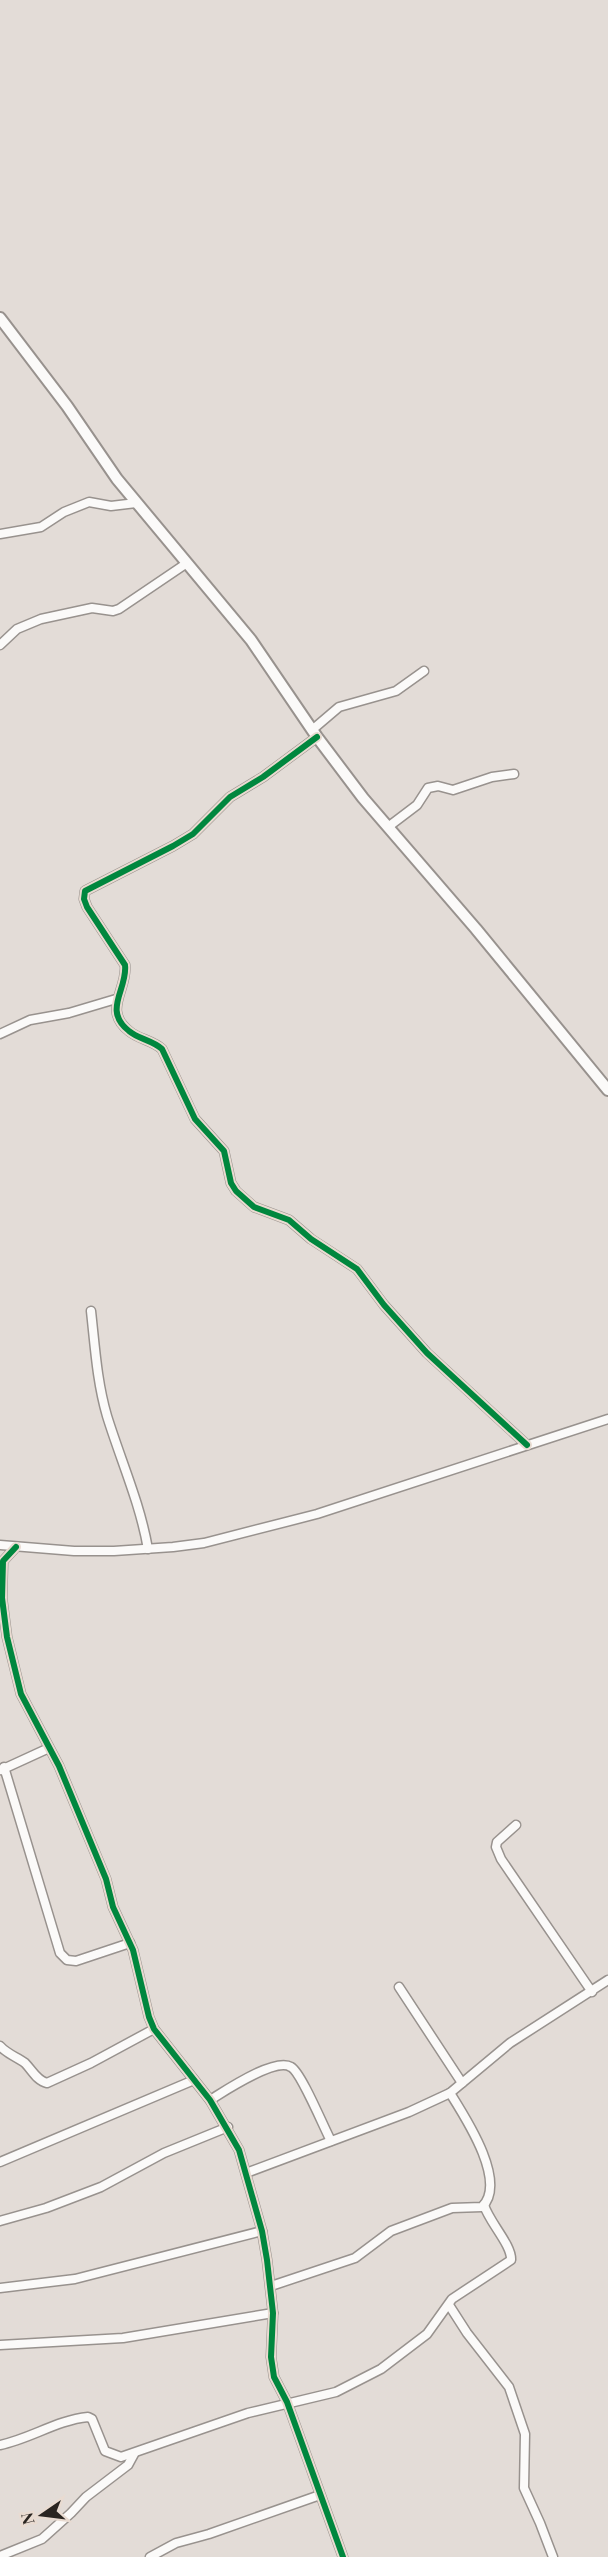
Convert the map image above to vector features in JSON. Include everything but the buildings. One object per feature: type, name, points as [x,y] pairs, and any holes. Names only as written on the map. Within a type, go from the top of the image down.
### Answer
[{"type":"street","points":[[0,318],[68,406],[136,503],[251,640],[363,798],[476,929],[608,1090]]},
{"type":"street","points":[[0,534],[41,527],[64,512],[89,502],[111,506],[136,503]]},
{"type":"street","points":[[0,645],[17,629],[29,622],[92,608],[113,611],[119,609],[187,563]]},
{"type":"street","points":[[424,670],[396,691],[339,707],[315,733],[263,777],[230,797],[193,834],[85,891],[84,899],[125,965],[125,977],[116,999],[118,1018],[130,1033],[155,1043],[162,1049],[195,1119],[224,1151],[231,1183],[236,1191],[254,1207],[289,1220],[311,1239],[357,1269],[384,1305],[427,1353],[527,1445]]},
{"type":"street","points":[[388,827],[417,805],[425,790],[430,787],[453,790],[492,777],[514,774]]},
{"type":"street","points":[[0,1034],[30,1020],[69,1013],[116,999]]},
{"type":"street","points":[[91,1311],[99,1386],[142,1514],[148,1549]]},
{"type":"street","points":[[0,1545],[74,1551],[148,1549],[204,1543],[317,1514],[608,1419]]},
{"type":"street","points":[[16,1547],[2,1558],[2,1598],[7,1637],[21,1694],[49,1748],[106,1879],[113,1907],[130,1943],[154,2029],[210,2100],[228,2127],[239,2150],[262,2231],[271,2286],[273,2372],[287,2402],[344,2557]]},
{"type":"street","points":[[49,1748],[2,1769],[60,1953],[67,1960],[76,1961],[130,1943]]},
{"type":"street","points":[[516,1826],[497,1842],[496,1848],[501,1859],[592,1992]]},
{"type":"street","points":[[246,2173],[409,2112],[450,2093],[510,2043],[608,1980]]},
{"type":"street","points":[[399,1987],[462,2083]]},
{"type":"street","points":[[0,2046],[5,2052],[24,2062],[40,2081],[47,2083],[91,2063],[154,2029]]},
{"type":"street","points":[[210,2100],[263,2071],[275,2066],[287,2065],[293,2068],[298,2075],[330,2141]]},
{"type":"street","points":[[0,2162],[194,2080]]},
{"type":"street","points":[[271,2286],[356,2259],[391,2231],[422,2219],[459,2206],[477,2208],[484,2205],[489,2198],[491,2184],[489,2172],[466,2120],[450,2093]]},
{"type":"street","points":[[0,2221],[46,2208],[100,2187],[164,2153],[228,2127]]},
{"type":"street","points":[[0,2445],[34,2436],[60,2424],[88,2417],[92,2419],[105,2451],[121,2457],[248,2412],[336,2392],[381,2369],[427,2334],[452,2299],[512,2259],[510,2250],[487,2216],[484,2205]]},
{"type":"street","points":[[0,2288],[75,2279],[262,2231]]},
{"type":"street","points":[[449,2305],[467,2333],[509,2387],[525,2434],[524,2488],[553,2557]]},
{"type":"street","points":[[0,2345],[123,2338],[273,2313]]},
{"type":"street","points":[[0,2556],[42,2539],[86,2497],[128,2464],[134,2454]]},
{"type":"street","points":[[150,2557],[176,2543],[209,2534],[320,2495]]},
{"type":"cycle path","points":[[317,737],[263,777],[230,797],[193,834],[85,891],[84,899],[87,907],[125,965],[117,1015],[129,1031],[162,1049],[195,1119],[224,1151],[231,1183],[236,1191],[254,1207],[289,1220],[311,1239],[357,1269],[384,1305],[427,1353],[527,1445]]},
{"type":"cycle path","points":[[16,1547],[3,1561],[2,1598],[7,1637],[21,1694],[59,1766],[106,1879],[113,1907],[133,1950],[154,2029],[210,2100],[239,2150],[262,2231],[267,2260],[273,2313],[271,2357],[274,2377],[287,2402],[343,2557]]}]
